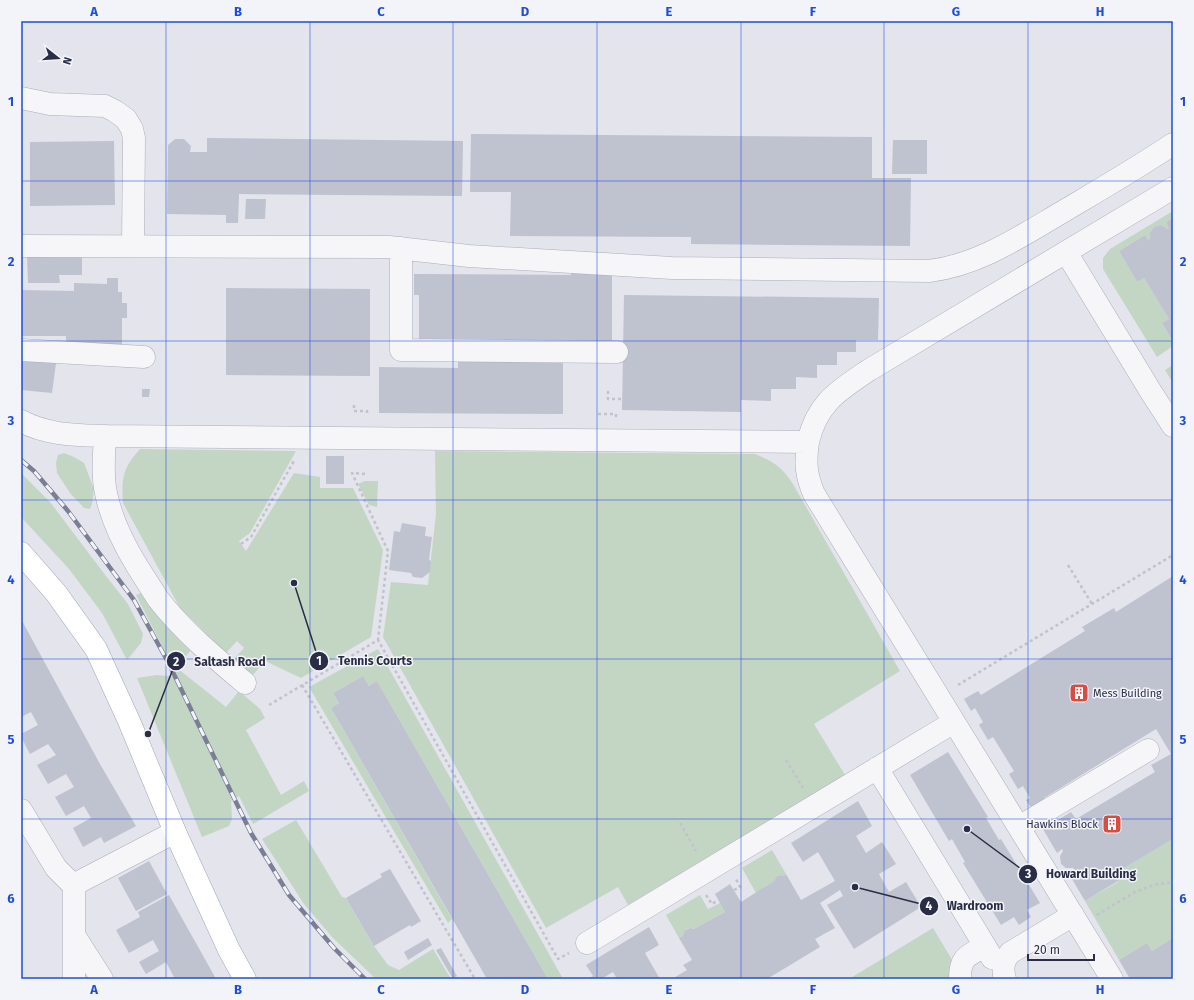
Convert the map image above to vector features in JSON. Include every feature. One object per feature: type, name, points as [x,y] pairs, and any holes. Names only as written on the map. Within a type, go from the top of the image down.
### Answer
[{"type":"main road","points":[[21,553],[56,593],[96,649],[129,721],[175,832],[229,950],[245,979]]},
{"type":"street","points":[[21,98],[50,104],[105,106],[122,115],[130,124],[134,138],[132,246]]},
{"type":"street","points":[[21,246],[382,246],[468,256],[672,268],[928,271],[944,269],[974,260],[1004,245],[1139,167],[1173,144]]},
{"type":"street","points":[[1112,979],[814,494],[806,471],[806,457],[810,431],[825,404],[836,393],[869,370],[1173,188]]},
{"type":"street","points":[[401,248],[401,350],[617,352]]},
{"type":"street","points":[[1066,252],[1173,426]]},
{"type":"street","points":[[21,350],[144,357]]},
{"type":"street","points":[[21,421],[49,432],[104,436],[808,442]]},
{"type":"street","points":[[104,436],[104,479],[106,492],[110,510],[130,554],[158,598],[169,611],[201,645],[245,684]]},
{"type":"street","points":[[587,943],[954,722]]},
{"type":"street","points":[[1019,827],[1148,750]]},
{"type":"street","points":[[877,768],[1005,979]]},
{"type":"street","points":[[21,810],[56,868],[74,886],[74,979]]},
{"type":"street","points":[[74,886],[175,832]]},
{"type":"street","points":[[1005,979],[1003,964],[1006,957],[1010,953],[1077,920]]},
{"type":"street","points":[[74,935],[102,979]]},
{"type":"street","points":[[960,979],[961,965],[966,957],[985,946]]},
{"type":"path","points":[[608,391],[608,399],[622,399]]},
{"type":"path","points":[[354,405],[354,411],[367,411],[367,416]]},
{"type":"path","points":[[598,414],[616,414],[616,418]]},
{"type":"path","points":[[241,544],[251,537],[307,438]]},
{"type":"path","points":[[365,474],[352,473],[388,551],[378,640],[558,959],[587,943]]},
{"type":"path","points":[[939,697],[1173,555]]},
{"type":"path","points":[[1068,565],[1092,604]]},
{"type":"path","points":[[269,705],[378,640]]},
{"type":"path","points":[[302,685],[475,979]]},
{"type":"path","points":[[786,760],[814,806]]},
{"type":"path","points":[[680,823],[708,870]]},
{"type":"path","points":[[733,874],[740,886],[734,890]]},
{"type":"path","points":[[1077,920],[1135,892],[1154,885],[1173,882]]},
{"type":"path","points":[[704,891],[712,904],[718,900]]},
{"type":"green space","points":[[1173,211],[1173,218],[1166,222],[1169,228],[1167,229],[1160,225],[1156,226],[1150,232],[1150,239],[1148,240],[1145,235],[1119,251],[1137,282],[1144,278],[1169,319],[1162,323],[1173,342],[1173,346],[1157,357],[1103,269],[1103,258],[1110,249]]},
{"type":"green space","points":[[1173,365],[1173,383],[1165,370]]},
{"type":"green space","points":[[140,449],[296,451],[250,533],[239,541],[246,551],[294,473],[320,477],[320,488],[353,488],[383,550],[371,637],[301,678],[265,661],[252,676],[234,659],[244,648],[237,641],[226,653],[180,608],[123,503],[122,487],[124,474],[130,462]]},
{"type":"green space","points":[[435,451],[755,454],[777,465],[793,484],[900,671],[814,724],[845,775],[628,905],[618,887],[546,928],[383,637],[391,582],[428,585],[436,514]]},
{"type":"green space","points":[[64,453],[84,463],[94,489],[90,509],[84,508],[70,493],[57,473],[56,463],[58,455]]},
{"type":"green space","points":[[21,473],[50,502],[128,604],[143,634],[141,643],[127,660],[102,613],[69,569],[21,517]]},
{"type":"green space","points":[[365,481],[378,481],[377,507],[369,505],[358,484]]},
{"type":"green space","points":[[141,593],[166,626],[190,651],[177,668],[226,707],[239,691],[260,709],[265,718],[246,730],[281,795],[304,781],[309,791],[253,824],[239,796],[231,801],[232,819],[229,826],[202,837],[137,678],[157,675],[178,677],[136,595]]},
{"type":"green space","points":[[378,649],[563,979],[548,979],[377,681],[369,686],[363,676],[333,693],[339,703],[331,708],[452,919],[448,923],[309,687]]},
{"type":"green space","points":[[296,820],[342,897],[346,898],[374,946],[388,965],[399,970],[433,949],[451,979],[376,979],[332,937],[304,904],[262,839]]},
{"type":"green space","points":[[1173,839],[1173,938],[1152,951],[1147,943],[1119,960],[1085,901],[1118,882],[1114,874]]},
{"type":"green space","points":[[772,850],[786,874],[784,876],[780,875],[776,877],[774,881],[756,893],[742,868]]},
{"type":"green space","points":[[700,895],[708,909],[720,903],[725,912],[694,929],[689,928],[684,931],[683,936],[679,938],[666,915]]},
{"type":"green space","points":[[933,928],[951,958],[953,979],[849,979]]},
{"type":"building","points":[[471,134],[872,137],[872,178],[911,178],[910,246],[691,244],[691,237],[510,236],[511,192],[470,192]]},
{"type":"building","points":[[207,138],[463,141],[462,196],[239,194],[238,223],[226,223],[226,215],[167,214],[168,145],[175,139],[184,139],[191,146],[190,152],[207,152]]},
{"type":"building","points":[[893,140],[927,140],[927,174],[892,174]]},
{"type":"building","points":[[114,141],[115,205],[30,206],[30,142]]},
{"type":"building","points":[[246,199],[266,199],[265,219],[245,219]]},
{"type":"building","points":[[1173,218],[1173,342],[1162,323],[1169,319],[1144,278],[1137,282],[1119,251],[1145,235],[1148,240],[1150,239],[1150,232],[1154,227],[1160,225],[1167,229],[1169,228],[1166,222]]},
{"type":"building","points":[[82,254],[82,275],[59,275],[60,283],[28,283],[27,255]]},
{"type":"building","points":[[571,267],[592,267],[592,274],[612,275],[612,345],[419,344],[419,295],[414,295],[414,274],[571,275]]},
{"type":"building","points":[[107,278],[118,278],[118,292],[122,292],[122,303],[127,303],[127,318],[122,318],[122,347],[66,347],[66,336],[21,336],[21,290],[74,291],[74,283],[107,284]]},
{"type":"building","points":[[226,288],[370,289],[370,376],[226,375]]},
{"type":"building","points":[[624,295],[879,298],[878,340],[856,340],[856,352],[837,352],[837,365],[817,365],[817,378],[796,377],[796,389],[771,389],[771,401],[741,400],[741,412],[622,410]]},
{"type":"building","points":[[21,358],[56,363],[52,393],[21,390]]},
{"type":"building","points":[[458,358],[563,359],[563,414],[379,413],[379,367],[458,368]]},
{"type":"building","points":[[142,389],[150,389],[149,397],[142,397]]},
{"type":"building","points":[[326,456],[344,456],[344,484],[326,484]]},
{"type":"building","points":[[402,523],[426,527],[425,536],[432,537],[429,559],[431,562],[430,572],[422,578],[413,577],[411,573],[389,570],[394,531],[400,532]]},
{"type":"building","name":"Mess Building","points":[[1173,576],[1173,719],[1171,720],[1173,723],[1173,839],[1114,874],[1118,881],[1085,901],[1069,874],[1075,870],[1073,868],[1066,868],[1061,864],[1060,856],[1063,851],[1062,849],[1057,853],[1043,829],[1071,812],[1076,819],[1155,772],[1151,765],[1171,754],[1156,729],[1044,798],[1047,803],[1033,811],[1026,800],[1030,798],[1023,786],[1018,789],[1009,774],[1014,771],[993,737],[988,740],[979,725],[983,722],[975,708],[971,711],[964,699],[978,691],[981,695],[1085,631],[1082,627],[1114,608],[1116,612]]},
{"type":"building","points":[[21,619],[100,764],[136,826],[104,843],[101,837],[83,847],[73,828],[91,818],[84,806],[66,816],[55,797],[74,787],[66,774],[48,784],[37,765],[56,755],[48,744],[30,754],[21,737],[21,734],[38,725],[31,712],[21,717]]},
{"type":"building","points":[[363,676],[369,686],[377,681],[548,979],[487,979],[331,708],[339,703],[333,693]]},
{"type":"building","points":[[948,752],[988,817],[986,818],[999,840],[1001,839],[1040,903],[1027,910],[1031,917],[1019,925],[1014,917],[1001,925],[963,863],[965,862],[952,839],[949,841],[910,775]]},
{"type":"building","points":[[858,801],[872,826],[856,836],[866,853],[882,842],[896,864],[879,874],[889,892],[906,882],[921,907],[854,949],[827,905],[843,896],[840,890],[820,903],[835,928],[815,939],[820,947],[767,979],[699,979],[697,977],[694,979],[672,979],[687,970],[683,965],[692,960],[679,938],[683,936],[684,931],[690,928],[694,929],[725,912],[715,894],[730,884],[741,902],[774,881],[776,877],[780,875],[784,876],[786,874],[801,900],[835,881],[818,852],[803,862],[791,843]]},
{"type":"building","points":[[149,861],[167,894],[136,911],[118,878]]},
{"type":"building","points":[[390,869],[421,921],[411,927],[410,925],[374,946],[346,898],[382,877],[380,874]]},
{"type":"building","points":[[169,895],[216,979],[175,979],[166,962],[146,974],[139,962],[159,951],[153,940],[129,953],[116,930],[140,917],[138,912]]},
{"type":"building","points":[[649,927],[659,945],[645,953],[660,979],[617,979],[613,972],[601,979],[588,979],[593,976],[586,965]]},
{"type":"building","points":[[428,938],[432,945],[408,960],[404,952]]},
{"type":"building","points":[[1173,938],[1173,979],[1130,979],[1119,960],[1147,943],[1152,951]]},
{"type":"building","points":[[441,948],[457,976],[453,979],[436,950]]},
{"type":"railway","points":[[21,460],[34,471],[68,511],[134,600],[168,662],[251,833],[289,895],[334,948],[365,979]]},
{"type":"place","name":"Tennis Courts","points":[[294,583]]},
{"type":"place","name":"Mess Building","points":[[1079,693]]},
{"type":"place","name":"Saltash Road","points":[[148,734]]},
{"type":"place","name":"Hawkins Block","points":[[1112,824]]},
{"type":"place","name":"Howard Building","points":[[967,829]]},
{"type":"place","name":"Wardroom","points":[[855,887]]}]
